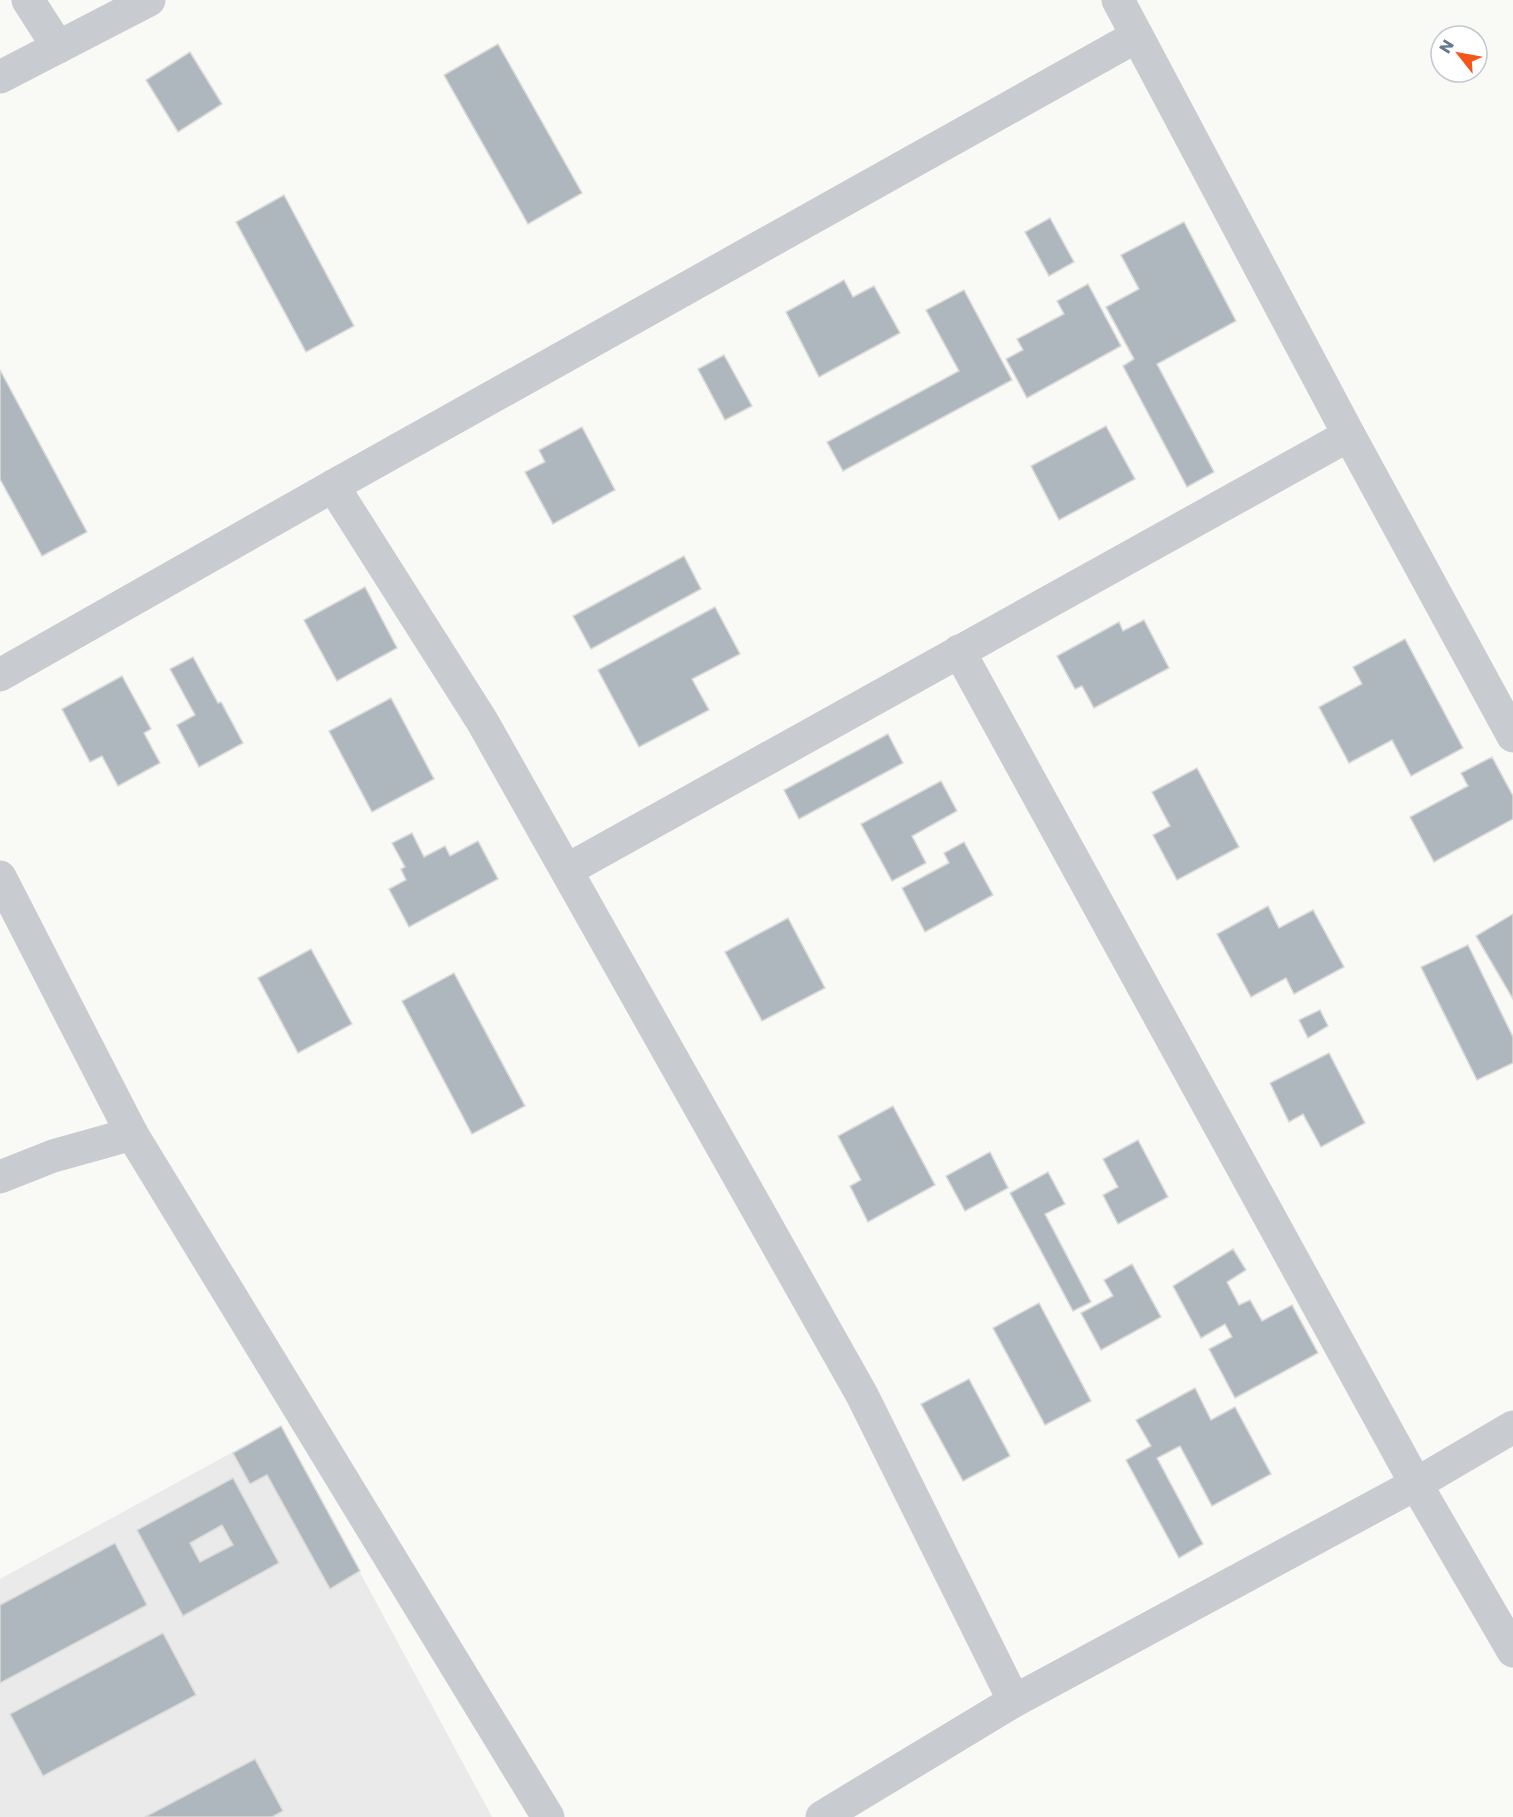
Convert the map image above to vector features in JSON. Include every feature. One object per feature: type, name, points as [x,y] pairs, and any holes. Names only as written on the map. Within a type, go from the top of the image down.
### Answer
[{"type":"street","points":[[28,0],[58,47]]},
{"type":"street","points":[[0,77],[149,0]]},
{"type":"street","points":[[1118,0],[1349,435],[1513,736]]},
{"type":"street","points":[[0,675],[1137,36]]},
{"type":"street","points":[[567,870],[1349,435]]},
{"type":"street","points":[[333,486],[482,721],[862,1395],[1014,1701]]},
{"type":"street","points":[[959,651],[1416,1484],[1513,1651]]},
{"type":"street","points":[[0,877],[132,1134],[548,1817]]},
{"type":"street","points":[[0,1177],[53,1156],[132,1134]]},
{"type":"street","points":[[822,1817],[1014,1701],[1416,1484],[1513,1427]]},
{"type":"shaded area","points":[[281,1426],[492,1817],[0,1817],[0,1579]]},
{"type":"building","points":[[498,44],[582,193],[528,224],[444,75]]},
{"type":"building","points":[[190,52],[222,104],[178,132],[146,80]]},
{"type":"building","points":[[284,195],[354,326],[306,352],[236,222]]},
{"type":"building","points":[[1050,218],[1074,262],[1049,276],[1025,232]]},
{"type":"building","points":[[1184,222],[1236,321],[1157,364],[1214,472],[1187,487],[1123,366],[1134,359],[1106,307],[1139,289],[1121,255]]},
{"type":"building","points":[[844,280],[853,297],[874,286],[900,333],[819,377],[786,312]]},
{"type":"building","points":[[1088,284],[1121,346],[1027,398],[1006,359],[1023,350],[1017,339],[1064,314],[1057,301]]},
{"type":"building","points":[[964,290],[1012,380],[843,471],[827,442],[959,371],[926,310]]},
{"type":"building","points":[[724,355],[752,406],[725,420],[698,369]]},
{"type":"building","points":[[0,370],[87,532],[42,556],[0,479]]},
{"type":"building","points":[[1106,426],[1135,479],[1059,520],[1031,466]]},
{"type":"building","points":[[582,427],[615,490],[553,524],[525,472],[545,462],[539,450]]},
{"type":"building","points":[[684,556],[701,589],[591,649],[573,616]]},
{"type":"building","points":[[365,587],[397,648],[337,681],[304,620]]},
{"type":"building","points":[[715,607],[740,654],[692,679],[709,710],[639,747],[598,670]]},
{"type":"building","points":[[1144,620],[1169,668],[1094,708],[1082,686],[1075,689],[1057,656],[1119,622],[1123,631]]},
{"type":"building","points":[[1405,639],[1463,748],[1411,776],[1392,740],[1349,763],[1319,707],[1362,684],[1353,667]]},
{"type":"building","points":[[193,657],[243,743],[199,767],[177,725],[195,715],[170,669]]},
{"type":"building","points":[[122,676],[151,729],[144,733],[160,763],[118,786],[102,756],[90,762],[62,709]]},
{"type":"building","points":[[391,698],[434,779],[372,812],[329,731]]},
{"type":"building","points":[[888,734],[903,763],[799,819],[784,790]]},
{"type":"building","points":[[1492,757],[1513,796],[1513,819],[1434,862],[1410,817],[1468,786],[1461,773]]},
{"type":"building","points":[[1197,768],[1239,847],[1177,880],[1153,835],[1170,826],[1152,792]]},
{"type":"building","points":[[941,781],[957,811],[912,836],[926,863],[892,881],[861,824]]},
{"type":"building","points":[[412,833],[424,857],[445,846],[450,856],[478,841],[498,879],[409,927],[389,889],[406,880],[401,869],[405,867],[392,843]]},
{"type":"building","points":[[964,842],[993,895],[925,932],[902,888],[949,863],[944,853]]},
{"type":"building","points":[[1268,906],[1279,928],[1313,910],[1344,967],[1294,994],[1286,978],[1251,997],[1217,934]]},
{"type":"building","points":[[1513,914],[1513,999],[1476,936]]},
{"type":"building","points":[[788,918],[825,988],[762,1021],[725,952]]},
{"type":"building","points":[[1468,945],[1513,1037],[1513,1063],[1477,1080],[1421,967]]},
{"type":"building","points":[[311,949],[352,1024],[298,1053],[258,978]]},
{"type":"building","points":[[454,973],[525,1106],[472,1134],[402,1001]]},
{"type":"building","points":[[1320,1010],[1328,1026],[1308,1038],[1299,1020]]},
{"type":"building","points":[[1329,1053],[1365,1123],[1321,1147],[1303,1114],[1289,1122],[1270,1083]]},
{"type":"building","points":[[893,1106],[935,1185],[868,1222],[850,1186],[861,1180],[838,1136]]},
{"type":"building","points":[[1138,1140],[1168,1197],[1118,1224],[1103,1195],[1118,1187],[1103,1159]]},
{"type":"building","points":[[990,1152],[1008,1188],[965,1211],[946,1176]]},
{"type":"building","points":[[1048,1172],[1065,1204],[1045,1214],[1091,1302],[1073,1311],[1010,1193]]},
{"type":"building","points":[[1233,1249],[1246,1270],[1227,1282],[1239,1305],[1250,1300],[1262,1321],[1292,1305],[1318,1353],[1235,1398],[1209,1349],[1232,1337],[1225,1324],[1201,1338],[1173,1286]]},
{"type":"building","points":[[1132,1264],[1161,1317],[1101,1350],[1081,1313],[1113,1296],[1104,1280]]},
{"type":"building","points":[[1039,1303],[1091,1401],[1045,1425],[993,1328]]},
{"type":"building","points":[[969,1379],[1010,1456],[963,1481],[921,1404]]},
{"type":"building","points":[[1195,1388],[1211,1420],[1235,1407],[1271,1474],[1212,1506],[1180,1446],[1157,1458],[1203,1544],[1179,1558],[1126,1460],[1151,1446],[1136,1420]]},
{"type":"building","points":[[281,1426],[360,1571],[330,1589],[267,1475],[250,1484],[233,1453]]},
{"type":"building","points":[[233,1478],[279,1563],[183,1616],[137,1530]],"holes":[[[222,1525],[233,1545],[200,1562],[190,1543]]]},
{"type":"building","points":[[115,1543],[147,1605],[0,1683],[0,1605]]},
{"type":"building","points":[[163,1633],[196,1695],[43,1776],[10,1714]]},
{"type":"building","points":[[255,1759],[283,1811],[272,1817],[145,1817]]}]
